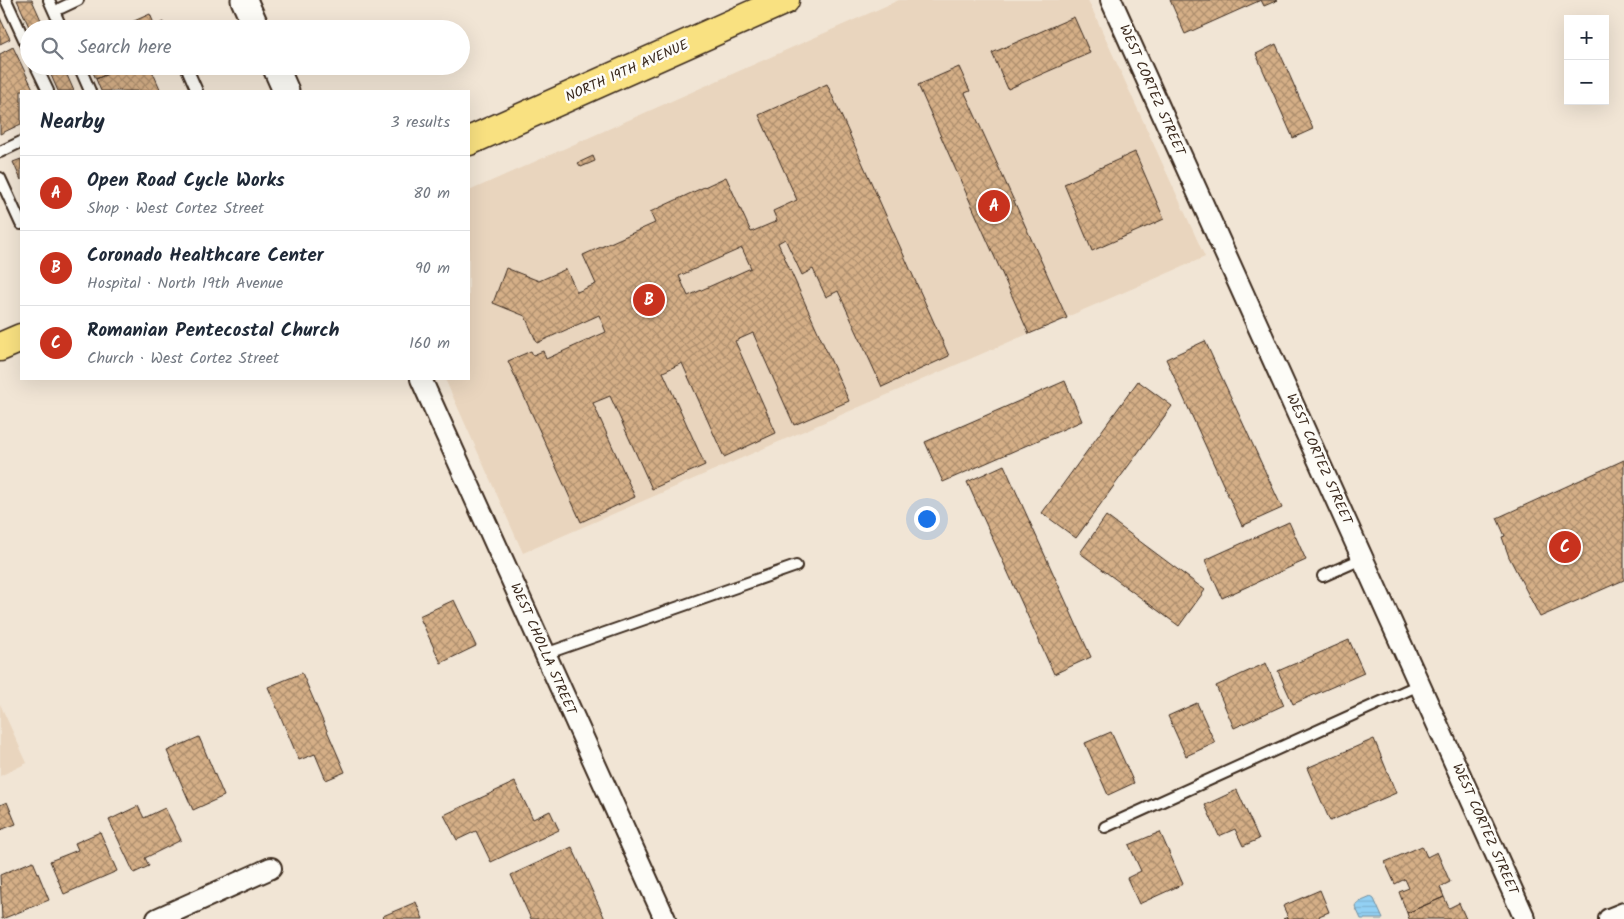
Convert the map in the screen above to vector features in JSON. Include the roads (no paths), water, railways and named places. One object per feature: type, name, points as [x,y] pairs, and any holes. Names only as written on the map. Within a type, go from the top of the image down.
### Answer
[{"type":"main road","name":"NORTH 19TH AVENUE","points":[[470,141],[785,0]]},
{"type":"main road","points":[[0,347],[20,338]]},
{"type":"street","points":[[244,0],[253,20]]},
{"type":"street","name":"WEST CORTEZ STREET","points":[[1111,0],[1421,684],[1525,919]]},
{"type":"street","points":[[278,75],[286,90]]},
{"type":"street","name":"WEST CHOLLA STREET","points":[[421,380],[665,919]]},
{"type":"street","points":[[157,919],[271,868]]},
{"type":"street","points":[[1609,919],[1624,913]]},
{"type":"lane","points":[[6,0],[20,30]]},
{"type":"lane","points":[[49,0],[58,20]]},
{"type":"lane","points":[[61,8],[78,0]]},
{"type":"lane","points":[[40,75],[48,90]]},
{"type":"lane","points":[[83,75],[90,90]]},
{"type":"lane","points":[[190,75],[197,90]]},
{"type":"lane","points":[[0,152],[20,142]]},
{"type":"lane","points":[[0,178],[20,222]]},
{"type":"lane","points":[[1323,576],[1364,558]]},
{"type":"lane","points":[[546,654],[796,566]]},
{"type":"lane","points":[[1105,827],[1421,684]]},
{"type":"water","points":[[1371,897],[1374,899],[1383,919],[1361,919],[1355,906],[1357,903]]},
{"type":"place","name":"Open Road Cycle Works","points":[[994,206]]},
{"type":"place","name":"Coronado Healthcare Center","points":[[649,300]]},
{"type":"place","name":"Romanian Pentecostal Church","points":[[1565,547]]}]
